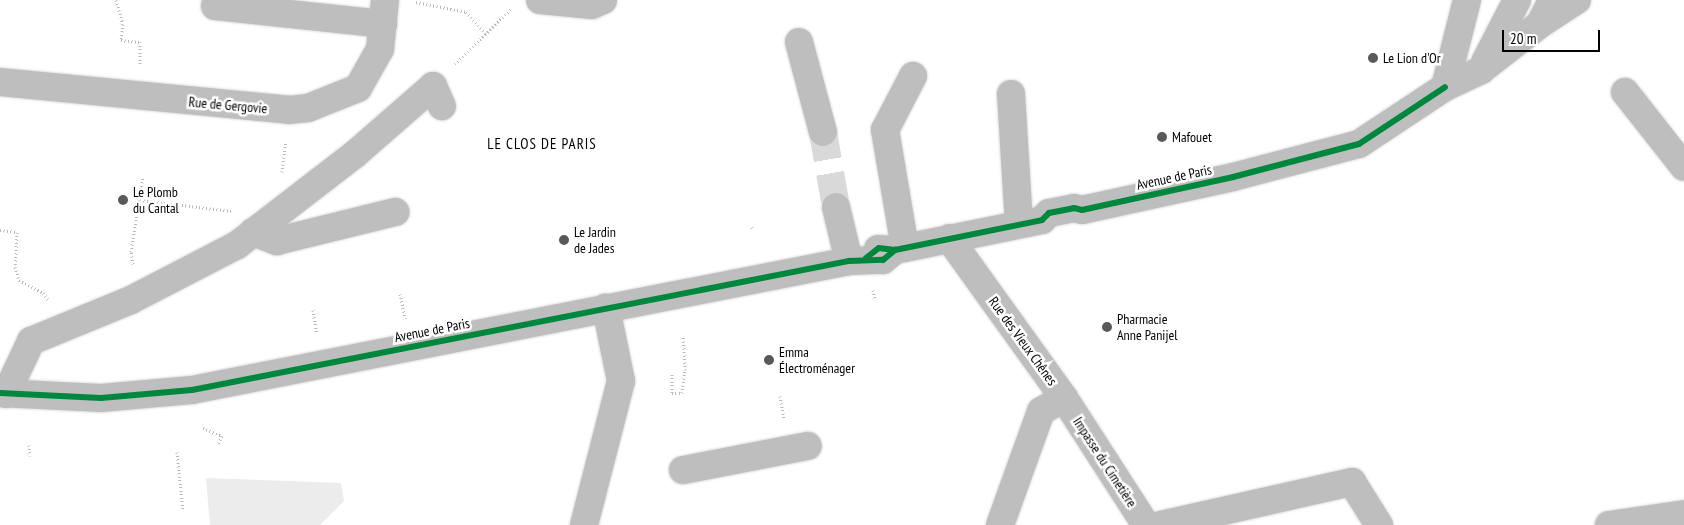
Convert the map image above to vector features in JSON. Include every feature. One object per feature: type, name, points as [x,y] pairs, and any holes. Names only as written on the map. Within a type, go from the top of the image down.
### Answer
[{"type":"main road","points":[[540,0],[592,5],[603,0]]},
{"type":"main road","points":[[1481,70],[1517,0]]},
{"type":"main road","name":"Avenue de Paris","points":[[3,394],[101,398],[192,390],[858,260],[883,260],[900,249],[1030,222],[1055,226],[1079,220],[1082,210],[1233,177],[1359,144],[1445,87],[1481,70],[1546,12],[1577,0]]},
{"type":"main road","points":[[1445,87],[1465,2]]},
{"type":"main road","points":[[215,6],[392,8]]},
{"type":"main road","name":"Rue de Gergovie","points":[[0,82],[289,110],[308,108],[358,88],[380,49],[392,8]]},
{"type":"main road","points":[[799,42],[823,132]]},
{"type":"main road","points":[[900,249],[885,130],[913,76]]},
{"type":"main road","points":[[1625,92],[1684,167]]},
{"type":"main road","points":[[1011,94],[1030,222]]},
{"type":"main road","points":[[3,394],[30,359],[31,341],[218,262],[253,232],[354,155],[438,96]]},
{"type":"main road","points":[[836,207],[858,260]]},
{"type":"main road","points":[[253,232],[277,242],[395,212]]},
{"type":"main road","name":"Rue des Vieux Chênes","points":[[949,238],[1064,398],[1041,411],[1000,525]]},
{"type":"main road","points":[[584,525],[621,381],[606,308]]},
{"type":"main road","name":"Impasse du Cimetière","points":[[1064,398],[1146,525]]},
{"type":"main road","points":[[683,470],[808,446]]},
{"type":"main road","points":[[1161,525],[1352,482],[1379,525]]},
{"type":"main road","points":[[1609,525],[1684,514]]},
{"type":"path","points":[[116,0],[123,24],[121,40],[140,42],[140,97]]},
{"type":"path","points":[[438,96],[486,34],[514,7]]},
{"type":"path","points":[[392,8],[466,12],[486,34]]},
{"type":"path","points":[[282,174],[287,133]]},
{"type":"path","points":[[132,262],[144,177]]},
{"type":"path","points":[[140,200],[241,212],[279,212]]},
{"type":"path","points":[[0,230],[17,232],[15,267],[19,280],[43,293]]},
{"type":"path","points":[[872,290],[875,299]]},
{"type":"path","points":[[313,310],[318,337]]},
{"type":"path","points":[[672,374],[672,392],[682,392],[685,370],[682,336]]},
{"type":"path","points":[[780,396],[785,423]]},
{"type":"path","points":[[203,428],[222,436],[218,444]]},
{"type":"path","points":[[29,445],[30,456]]},
{"type":"path","points":[[177,452],[183,511]]},
{"type":"shaded area","points":[[206,478],[341,483],[344,501],[320,525],[210,525]]},
{"type":"tunnel","points":[[823,132],[836,207]]},
{"type":"cycle path","points":[[866,258],[879,248],[895,250],[1042,220],[1049,213],[1074,208],[1082,210],[1233,177],[1359,144],[1445,87]]},
{"type":"cycle path","points":[[0,393],[101,398],[192,390],[849,261],[883,260],[895,250]]},
{"type":"place","name":"Le Lion d'Or","points":[[1373,58]]},
{"type":"place","name":"Mafouet","points":[[1162,137]]},
{"type":"place","name":"Le Plomb du Cantal","points":[[123,200]]},
{"type":"place","name":"Le Jardin de Jades","points":[[564,240]]},
{"type":"place","name":"Pharmacie Anne Panijel","points":[[1107,327]]},
{"type":"place","name":"Emma Électroménager","points":[[769,360]]},
{"type":"district","name":"LE CLOS DE PARIS","points":[[542,144]]}]
